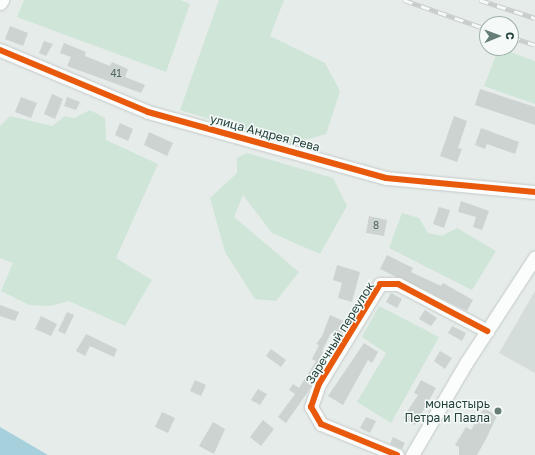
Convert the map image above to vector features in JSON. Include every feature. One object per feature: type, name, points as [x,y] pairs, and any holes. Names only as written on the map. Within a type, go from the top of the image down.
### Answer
[{"type":"street","name":"улица Андрея Рева","points":[[0,50],[148,112],[386,178],[535,192]]},
{"type":"street","points":[[416,450],[435,414],[535,257]]},
{"type":"street","name":"Заречный переулок","points":[[397,455],[321,424],[312,413],[312,401],[319,384],[380,284],[398,284],[486,332]]},
{"type":"shaded area","points":[[535,291],[535,373],[499,353]]},
{"type":"green space","points":[[24,0],[180,0],[190,4],[166,72],[17,17]]},
{"type":"green space","points":[[219,0],[284,0],[270,36],[325,63],[340,91],[326,134],[292,144],[180,110]]},
{"type":"green space","points":[[519,55],[535,61],[535,104],[484,86],[496,56]]},
{"type":"green space","points":[[90,110],[105,118],[106,140],[158,164],[116,258],[152,280],[125,326],[69,301],[50,306],[29,305],[1,291],[13,263],[0,258],[0,126],[10,116],[52,126],[65,116],[74,118]]},
{"type":"green space","points":[[247,153],[333,178],[347,206],[320,254],[272,233],[243,195],[234,217],[299,272],[276,301],[255,299],[225,252],[210,198],[237,173],[237,158]]},
{"type":"green space","points":[[402,213],[419,218],[428,233],[442,236],[457,228],[496,251],[472,290],[389,248]]},
{"type":"green space","points":[[379,306],[439,337],[391,423],[357,402],[386,353],[362,337]]},
{"type":"water","points":[[0,427],[48,455],[0,455]]},
{"type":"building","points":[[10,26],[28,33],[23,46],[5,39]]},
{"type":"building","points":[[44,41],[53,44],[46,56],[39,53]]},
{"type":"building","points":[[64,43],[86,52],[85,56],[110,66],[112,62],[128,69],[125,77],[145,85],[141,93],[67,66],[71,57],[60,53]]},
{"type":"building","points":[[480,89],[535,107],[535,125],[475,105]]},
{"type":"building","points":[[52,94],[63,99],[55,119],[44,114]]},
{"type":"building","points":[[21,97],[37,103],[31,118],[15,112]]},
{"type":"building","points":[[67,97],[80,102],[76,110],[64,106]]},
{"type":"building","points":[[454,116],[467,121],[458,148],[462,149],[457,162],[440,156]]},
{"type":"building","points":[[120,123],[133,129],[128,141],[115,135]]},
{"type":"building","points":[[481,128],[519,142],[515,154],[487,144],[485,149],[475,145]]},
{"type":"building","points":[[149,132],[173,143],[167,156],[144,145]]},
{"type":"building","points":[[461,201],[489,211],[482,230],[473,227],[476,217],[458,212]]},
{"type":"building","points":[[439,207],[450,210],[444,228],[433,224]]},
{"type":"building","points":[[369,216],[387,220],[384,236],[366,233]]},
{"type":"building","points":[[387,255],[413,268],[411,272],[441,286],[443,283],[473,300],[467,311],[380,269]]},
{"type":"building","points":[[337,265],[360,272],[352,302],[338,298],[342,283],[333,280]]},
{"type":"building","points":[[391,293],[402,299],[397,308],[386,302]]},
{"type":"building","points":[[0,305],[19,312],[15,321],[0,316]]},
{"type":"building","points":[[425,310],[437,318],[431,326],[419,319]]},
{"type":"building","points":[[67,312],[74,315],[65,334],[58,331]]},
{"type":"building","points":[[330,315],[346,322],[339,336],[331,333],[322,351],[328,354],[307,393],[286,423],[278,417],[295,394],[289,390],[293,384],[299,388],[316,361],[312,359],[319,345],[316,344],[322,336]]},
{"type":"building","points":[[41,316],[57,324],[51,336],[35,329]]},
{"type":"building","points":[[452,326],[466,333],[462,341],[448,333]]},
{"type":"building","points":[[86,334],[117,349],[114,357],[90,346],[85,356],[76,351]]},
{"type":"building","points":[[364,343],[378,352],[372,363],[368,360],[343,405],[328,396]]},
{"type":"building","points":[[271,349],[286,360],[281,367],[266,356]]},
{"type":"building","points":[[440,351],[452,358],[445,369],[434,361]]},
{"type":"building","points":[[195,380],[206,385],[201,396],[190,391]]},
{"type":"building","points":[[421,380],[436,388],[415,425],[403,418],[418,395],[414,393]]},
{"type":"building","points":[[258,389],[267,394],[260,405],[251,400]]},
{"type":"building","points":[[484,408],[497,416],[486,439],[477,455],[459,455],[459,447],[455,445],[466,427],[471,430]]},
{"type":"building","points":[[162,412],[175,418],[168,433],[155,427]]},
{"type":"building","points":[[366,417],[376,421],[370,433],[360,428]]},
{"type":"building","points":[[263,420],[274,429],[261,446],[250,437]]},
{"type":"building","points":[[213,422],[225,429],[214,454],[199,446]]},
{"type":"building","points":[[393,437],[405,443],[402,449],[390,444]]},
{"type":"railway","points":[[404,0],[479,26]]},
{"type":"railway","points":[[480,0],[535,18]]},
{"type":"railway","points":[[519,40],[535,45]]},
{"type":"cycle path","points":[[0,50],[148,112],[386,178],[535,192]]},
{"type":"cycle path","points":[[397,455],[321,424],[311,407],[319,384],[380,284],[398,284],[487,331]]},
{"type":"place","name":"монастырь Петра и Павла","points":[[498,411]]}]
